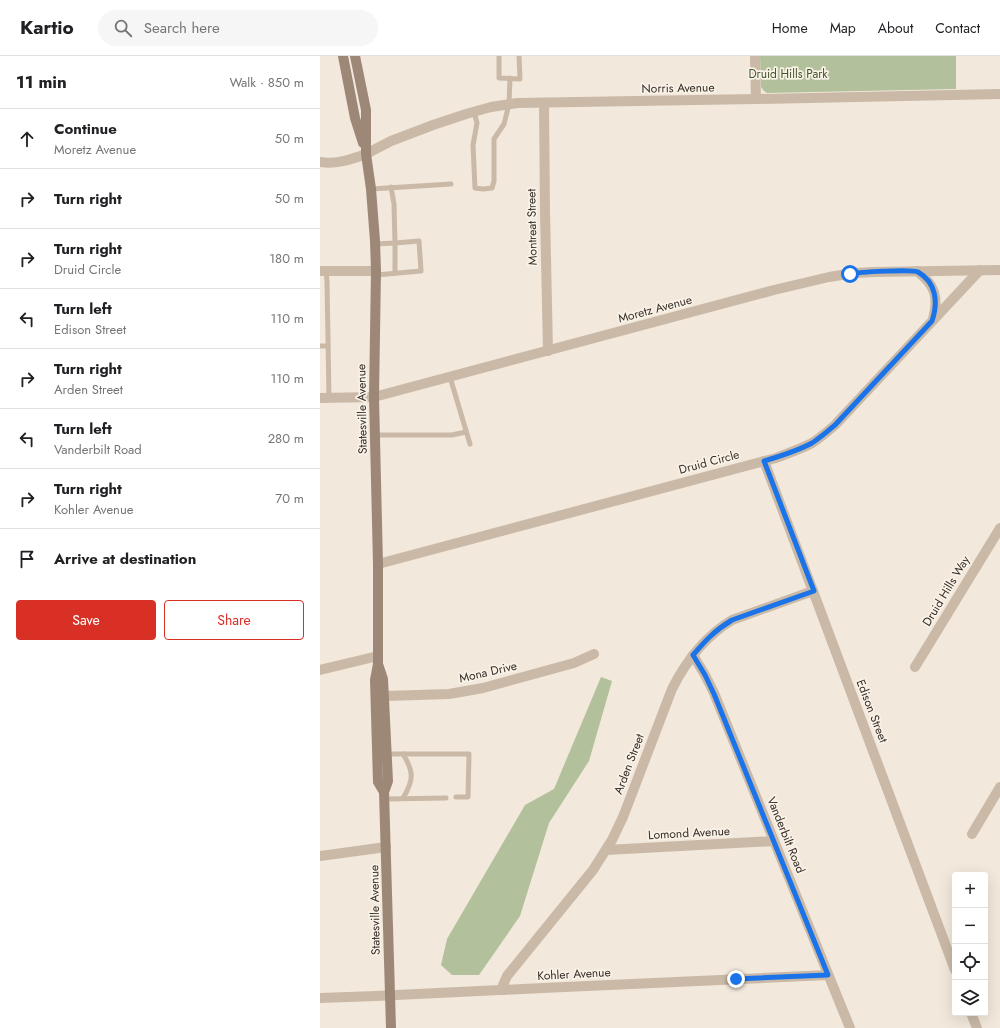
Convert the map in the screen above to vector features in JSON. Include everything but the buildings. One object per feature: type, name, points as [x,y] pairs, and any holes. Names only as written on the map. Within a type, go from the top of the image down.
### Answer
[{"type":"main road","name":"Statesville Avenue","points":[[343,56],[355,118],[366,154]]},
{"type":"main road","name":"Statesville Avenue","points":[[355,56],[366,110],[366,154],[371,189],[375,244],[374,397],[378,564],[378,660],[375,680],[378,782],[384,796]]},
{"type":"main road","name":"Statesville Avenue","points":[[378,660],[384,679],[388,781],[384,796],[391,1028]]},
{"type":"street","points":[[755,56],[756,99]]},
{"type":"street","name":"Norris Avenue","points":[[320,162],[343,162],[366,154],[391,140],[433,125],[491,107],[517,103],[1000,94]]},
{"type":"street","name":"Montreat Street","points":[[544,103],[548,351]]},
{"type":"street","name":"Druid Circle","points":[[378,564],[794,452],[810,444],[835,425],[980,270]]},
{"type":"street","name":"Moretz Avenue","points":[[325,397],[374,397],[818,279],[854,273],[1000,270]]},
{"type":"street","points":[[322,271],[376,273]]},
{"type":"street","points":[[917,271],[931,284],[934,292],[936,302],[932,321]]},
{"type":"street","name":"Edison Street","points":[[764,461],[952,962]]},
{"type":"street","name":"Druid Hills Way","points":[[915,667],[1000,528]]},
{"type":"street","name":"Arden Street","points":[[504,990],[503,985],[507,976],[593,870],[606,850],[623,817],[672,689],[693,655],[719,628],[732,620],[814,591]]},
{"type":"street","name":"Mona Drive","points":[[384,696],[449,694],[483,688],[574,663],[594,654]]},
{"type":"street","name":"Vanderbilt Road","points":[[693,655],[714,694],[850,1028]]},
{"type":"street","points":[[320,670],[378,660]]},
{"type":"street","points":[[972,834],[1000,787]]},
{"type":"street","name":"Lomond Avenue","points":[[606,850],[774,841]]},
{"type":"street","points":[[320,856],[386,847]]},
{"type":"street","name":"Kohler Avenue","points":[[320,998],[828,975]]},
{"type":"street","points":[[972,1016],[977,1028]]},
{"type":"lane","points":[[499,56],[499,78],[520,79],[519,56]]},
{"type":"lane","points":[[474,112],[477,123],[473,145],[475,188],[492,188],[494,181],[494,139],[504,124],[509,104],[510,78]]},
{"type":"lane","points":[[371,189],[451,184]]},
{"type":"lane","points":[[391,187],[394,204],[395,273]]},
{"type":"lane","points":[[375,244],[419,241],[421,272],[376,273]]},
{"type":"lane","points":[[322,271],[327,281],[328,346],[325,397]]},
{"type":"lane","points":[[320,346],[328,346]]},
{"type":"lane","points":[[450,377],[470,444]]},
{"type":"lane","points":[[375,435],[452,435],[466,432]]},
{"type":"lane","points":[[387,754],[469,754],[468,797],[456,797]]},
{"type":"lane","points":[[403,754],[408,762],[412,775],[409,789],[403,798]]},
{"type":"lane","points":[[384,796],[403,798],[446,798]]},
{"type":"green space","name":"Druid Hills Park","points":[[760,56],[956,56],[956,89],[767,93],[761,87]]},
{"type":"green space","points":[[601,677],[612,681],[589,761],[549,823],[520,916],[479,975],[452,975],[441,965],[447,939],[525,805],[554,789]]},
{"type":"route","points":[[736,979],[828,975],[714,694],[693,655],[719,628],[732,620],[814,591],[764,461],[794,452],[810,444],[835,425],[932,321],[936,302],[934,292],[931,284],[917,271],[850,274]]}]
